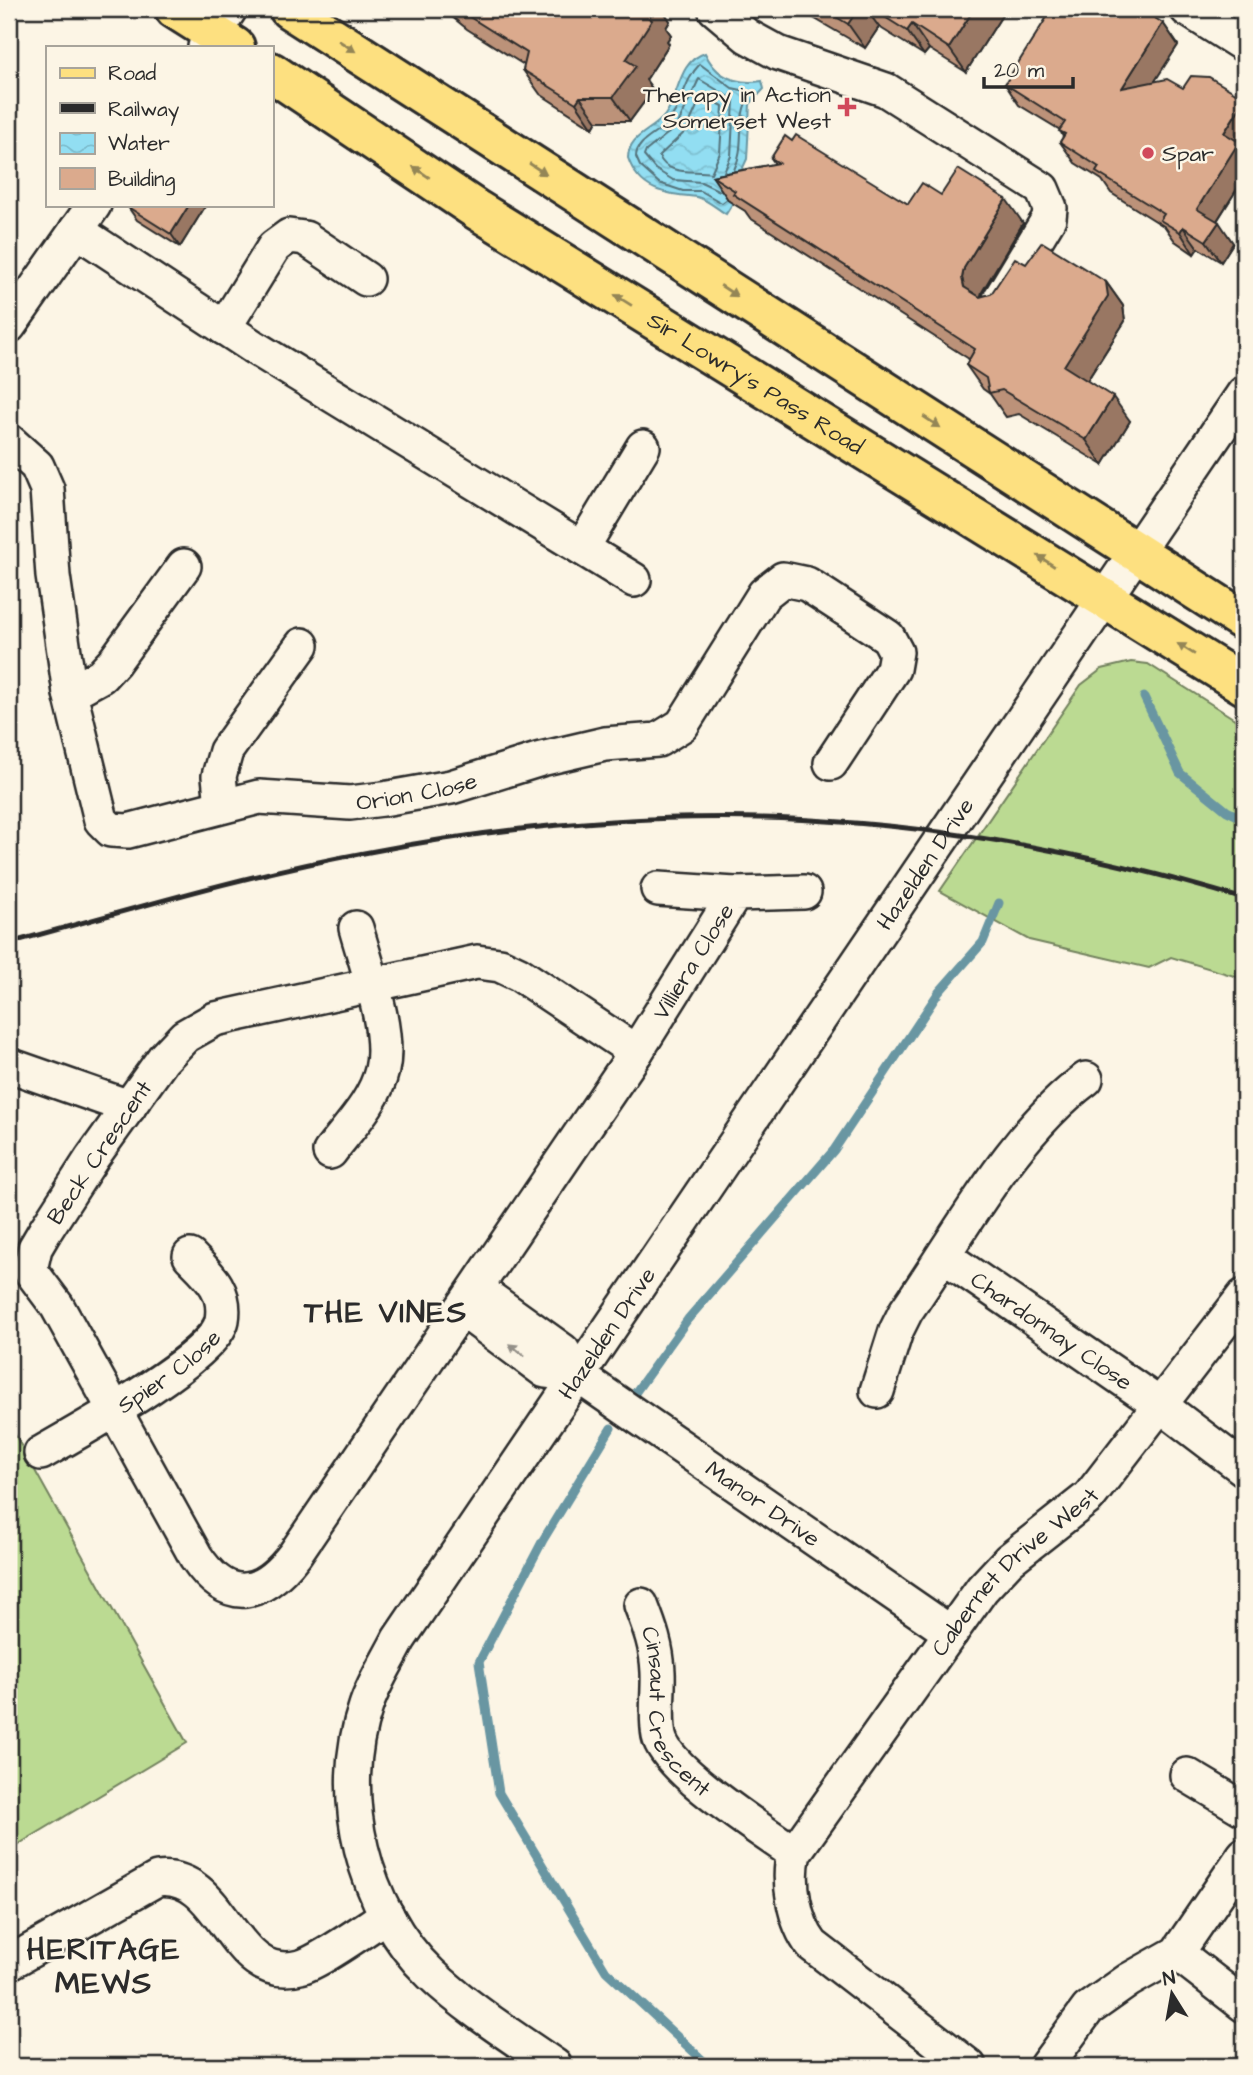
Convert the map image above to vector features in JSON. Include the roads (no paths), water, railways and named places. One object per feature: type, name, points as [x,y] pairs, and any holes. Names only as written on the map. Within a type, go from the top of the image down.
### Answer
[{"type":"main road","points":[[175,9],[221,34]]},
{"type":"main road","points":[[289,9],[1244,621]]},
{"type":"main road","name":"Sir Lowry's Pass Road","points":[[273,73],[477,210],[1244,685]]},
{"type":"street","points":[[715,9],[747,36],[778,53],[886,90],[1042,189],[1050,208],[1049,218],[998,302]]},
{"type":"street","points":[[1187,9],[1231,27]]},
{"type":"street","points":[[9,327],[85,218],[224,328],[634,580]]},
{"type":"street","points":[[224,328],[274,247],[289,236],[305,238],[366,279]]},
{"type":"street","name":"Hazelden Drive","points":[[555,2066],[457,1997],[413,1954],[387,1915],[372,1880],[357,1825],[354,1770],[365,1708],[399,1639],[555,1413],[577,1375],[1103,598],[1170,506],[1244,393]]},
{"type":"street","name":"Orion Close","points":[[9,441],[37,466],[47,489],[53,576],[70,694],[105,826],[119,832],[259,797],[350,803],[383,799],[451,787],[541,759],[604,744],[658,740],[682,724],[769,587],[792,579],[807,584],[888,637],[896,652],[893,669],[831,763]]},
{"type":"street","points":[[582,548],[643,447]]},
{"type":"street","points":[[70,694],[101,676],[114,662],[184,566]]},
{"type":"street","points":[[222,806],[219,776],[226,751],[302,645]]},
{"type":"street","points":[[658,889],[735,894]]},
{"type":"street","name":"Villiera Close","points":[[636,1052],[735,894],[804,892]]},
{"type":"street","points":[[330,1152],[371,1096],[382,1071],[384,1045],[372,985],[356,928]]},
{"type":"street","name":"Beck Crescent","points":[[477,962],[500,965],[519,974],[636,1052],[295,1554],[277,1578],[257,1587],[235,1591],[218,1583],[206,1572],[57,1306],[19,1266],[35,1248],[163,1059],[185,1037],[215,1018],[372,985],[477,962]]},
{"type":"street","points":[[9,1065],[129,1107]]},
{"type":"street","points":[[877,1391],[896,1331],[944,1256],[1022,1140],[1062,1097],[1086,1079]]},
{"type":"street","name":"Spier Close","points":[[41,1453],[117,1410],[187,1361],[222,1323],[223,1307],[215,1281],[190,1256]]},
{"type":"street","name":"Chardonnay Close","points":[[944,1256],[1160,1405],[1244,1469]]},
{"type":"street","name":"Cabernet Drive West","points":[[794,1853],[982,1589],[1009,1560],[1089,1497],[1244,1296]]},
{"type":"street","points":[[470,1300],[563,1351],[577,1375]]},
{"type":"street","name":"Manor Drive","points":[[577,1375],[951,1633]]},
{"type":"street","name":"Cinsaut Crescent","points":[[641,1605],[655,1641],[659,1673],[657,1713],[662,1746],[685,1772],[794,1853]]},
{"type":"street","points":[[1187,1775],[1244,1809]]},
{"type":"street","points":[[794,1853],[791,1866],[798,1919],[812,1945],[969,2066]]},
{"type":"street","points":[[1046,2066],[1088,2009],[1129,1980],[1177,1953],[1244,1855]]},
{"type":"street","points":[[9,1963],[157,1879],[190,1883],[205,1896],[252,1956],[265,1966],[280,1969],[302,1967],[387,1915]]},
{"type":"street","points":[[1177,1953],[1244,2005]]},
{"type":"water","points":[[705,53],[715,68],[728,78],[744,82],[762,81],[764,89],[750,104],[747,159],[740,174],[744,185],[726,214],[701,198],[666,193],[647,185],[633,170],[628,158],[632,144],[665,115],[689,64]]},
{"type":"waterway","points":[[1144,697],[1180,773],[1227,811],[1244,819]]},
{"type":"waterway","points":[[635,1393],[688,1319],[834,1150],[939,992],[983,942],[999,903]]},
{"type":"waterway","points":[[611,1428],[543,1540],[479,1662],[499,1793],[606,1971],[709,2066]]},
{"type":"railway","points":[[9,943],[230,883],[364,853],[478,834],[589,823],[699,818],[807,820],[915,829],[1024,845],[1133,868],[1244,899]]},
{"type":"place","name":"Therapy in Action Somerset West","points":[[847,107]]},
{"type":"place","name":"Spar","points":[[1148,153]]},
{"type":"district","name":"THE VINES","points":[[386,1312]]},
{"type":"district","name":"HERITAGE MEWS","points":[[104,1966]]}]
